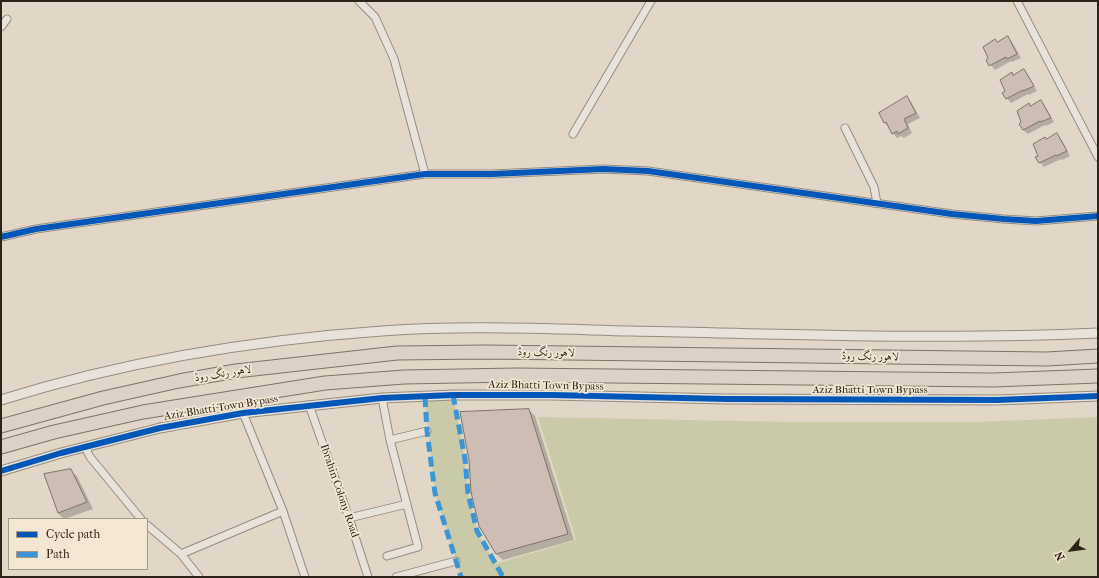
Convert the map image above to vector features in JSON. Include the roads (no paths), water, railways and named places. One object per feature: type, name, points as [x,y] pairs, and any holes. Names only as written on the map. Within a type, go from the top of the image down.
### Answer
[{"type":"highway","name":"لاہور رنگ روڈ","points":[[1,426],[103,398],[186,379],[236,371],[397,353],[488,352],[1039,359],[1098,356]]},
{"type":"highway","name":"لاہور رنگ روڈ","points":[[1,447],[54,432],[143,412],[325,383],[404,377],[516,375],[993,380],[1098,376]]},
{"type":"street","points":[[359,1],[375,17],[394,59],[425,174]]},
{"type":"street","points":[[573,134],[651,1]]},
{"type":"street","points":[[1017,1],[1098,156]]},
{"type":"street","points":[[1,27],[7,19]]},
{"type":"street","points":[[845,128],[874,187],[877,203]]},
{"type":"street","points":[[1,237],[36,229],[425,174],[492,174],[603,169],[648,171],[952,214],[1036,221],[1098,216]]},
{"type":"street","points":[[1,400],[56,384],[184,355],[269,342],[385,331],[487,328],[844,336],[1033,336],[1098,333]]},
{"type":"street","name":"Aziz Bhatti Town Bypass","points":[[1,471],[54,455],[160,428],[243,413],[382,398],[453,395],[552,395],[734,399],[997,400],[1098,396]]},
{"type":"street","points":[[382,398],[390,440],[418,547],[387,556]]},
{"type":"street","name":"Ibrahin Colony Road","points":[[309,405],[368,577]]},
{"type":"street","points":[[243,413],[283,510],[305,577]]},
{"type":"street","points":[[390,440],[427,431]]},
{"type":"street","points":[[85,447],[90,457],[140,518]]},
{"type":"street","points":[[349,518],[407,504]]},
{"type":"street","points":[[181,554],[283,510]]},
{"type":"street","points":[[148,526],[181,554],[199,577]]},
{"type":"street","points":[[396,577],[456,561]]}]
